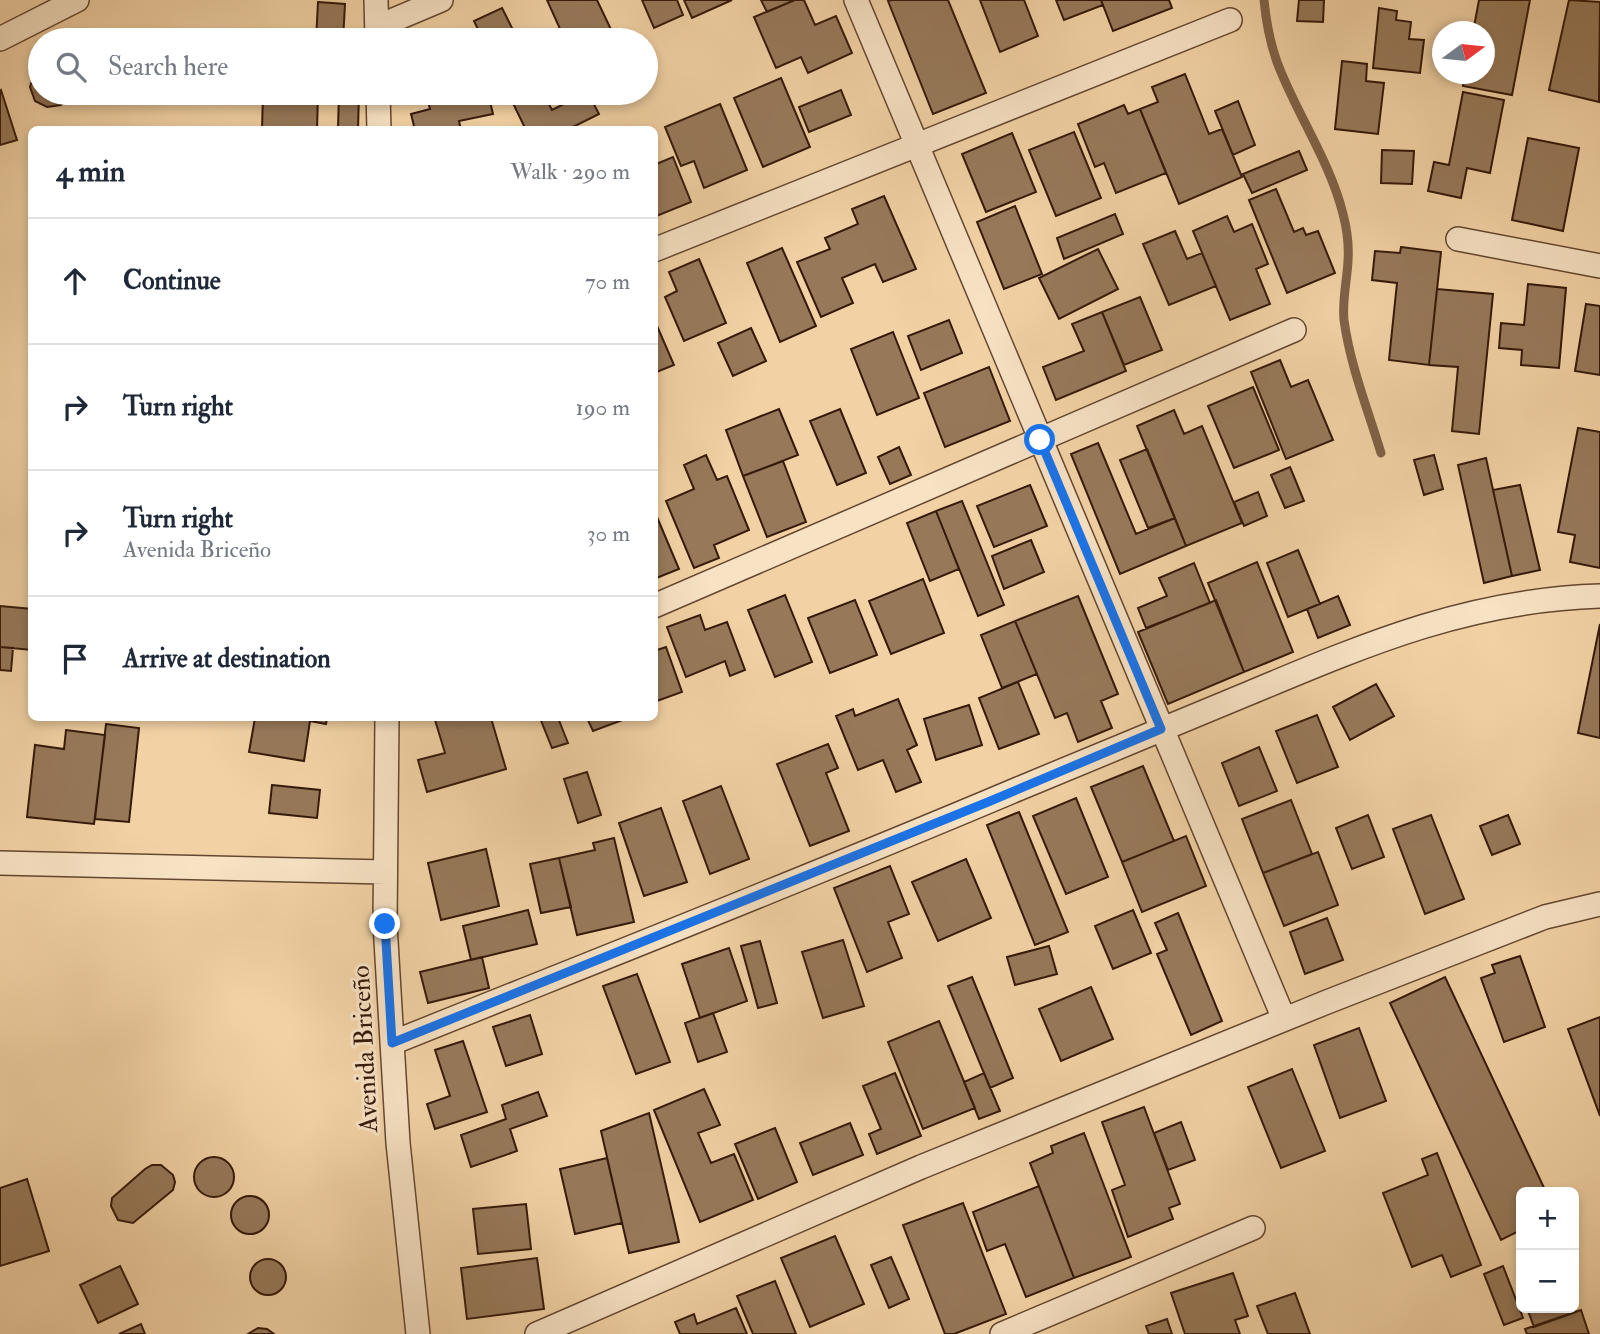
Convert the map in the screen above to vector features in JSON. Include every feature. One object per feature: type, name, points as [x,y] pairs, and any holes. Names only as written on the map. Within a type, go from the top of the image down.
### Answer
[{"type":"street","points":[[0,39],[77,0]]},
{"type":"street","points":[[376,0],[377,28]]},
{"type":"street","points":[[388,28],[441,0]]},
{"type":"street","points":[[856,0],[1284,1019]]},
{"type":"street","points":[[658,248],[1230,20]]},
{"type":"street","points":[[378,105],[379,126]]},
{"type":"street","points":[[1458,239],[1600,266]]},
{"type":"street","points":[[658,604],[1294,330]]},
{"type":"street","points":[[392,1043],[988,802],[1369,643],[1443,619],[1529,602],[1600,596]]},
{"type":"street","name":"Avenida Briceño","points":[[387,721],[385,924],[398,1143],[418,1334]]},
{"type":"street","points":[[0,863],[385,872]]},
{"type":"street","points":[[537,1334],[921,1167],[1284,1019],[1545,918],[1600,904]]},
{"type":"street","points":[[1002,1334],[1253,1228]]},
{"type":"building","points":[[547,0],[597,0],[610,28],[560,28]]},
{"type":"building","points":[[642,0],[677,0],[683,15],[654,28]]},
{"type":"building","points":[[684,0],[732,0],[692,18]]},
{"type":"building","points":[[761,0],[795,0],[767,12]]},
{"type":"building","points":[[795,0],[804,0],[815,25],[836,16],[852,53],[808,73],[801,57],[776,68],[754,17]]},
{"type":"building","points":[[948,0],[986,93],[933,114],[888,1]]},
{"type":"building","points":[[980,0],[1024,0],[1038,36],[1000,52]]},
{"type":"building","points":[[1056,0],[1101,0],[1103,5],[1064,20]]},
{"type":"building","points":[[1101,0],[1169,0],[1172,8],[1113,31]]},
{"type":"building","points":[[1299,0],[1324,0],[1323,22],[1297,21]]},
{"type":"building","points":[[1479,0],[1530,0],[1512,95],[1463,86],[1495,84],[1495,21],[1475,21]]},
{"type":"building","points":[[1569,0],[1600,2],[1599,102],[1549,90]]},
{"type":"building","points":[[318,2],[345,4],[344,28],[317,28]]},
{"type":"building","points":[[502,8],[512,28],[477,28],[474,21]]},
{"type":"building","points":[[1379,8],[1397,11],[1396,20],[1411,22],[1409,39],[1424,40],[1420,73],[1373,68]]},
{"type":"building","points":[[1342,61],[1367,64],[1366,81],[1384,83],[1378,134],[1335,129]]},
{"type":"building","points":[[1185,74],[1209,134],[1222,129],[1242,177],[1179,204],[1140,109],[1158,102],[1152,87]]},
{"type":"building","points":[[781,78],[810,147],[763,167],[734,98]]},
{"type":"building","points":[[841,90],[851,115],[809,132],[799,107]]},
{"type":"building","points":[[0,91],[17,140],[0,145]]},
{"type":"building","points":[[1463,92],[1504,100],[1490,173],[1467,168],[1461,198],[1428,191],[1434,162],[1449,165]]},
{"type":"building","points":[[1238,101],[1255,145],[1233,155],[1215,111]]},
{"type":"building","points":[[720,104],[747,170],[704,188],[694,161],[681,166],[665,127]]},
{"type":"building","points":[[263,105],[318,105],[317,126],[262,126]]},
{"type":"building","points":[[339,105],[359,105],[358,126],[338,126]]},
{"type":"building","points":[[429,105],[491,105],[493,114],[459,121],[460,126],[414,126],[411,114],[430,109]]},
{"type":"building","points":[[514,105],[549,105],[552,110],[562,105],[594,105],[599,114],[575,126],[524,126]]},
{"type":"building","points":[[1124,105],[1128,114],[1140,109],[1166,173],[1116,193],[1104,163],[1095,167],[1078,124]]},
{"type":"building","points":[[1074,132],[1101,198],[1056,216],[1029,150]]},
{"type":"building","points":[[1012,133],[1036,192],[986,212],[962,154]]},
{"type":"building","points":[[1528,138],[1579,148],[1563,231],[1512,220]]},
{"type":"building","points":[[1382,150],[1414,151],[1412,184],[1381,183]]},
{"type":"building","points":[[1299,151],[1307,170],[1252,193],[1243,174]]},
{"type":"building","points":[[673,157],[691,202],[658,215],[658,163]]},
{"type":"building","points":[[1276,189],[1294,232],[1303,228],[1306,235],[1318,231],[1335,273],[1287,293],[1249,200]]},
{"type":"building","points":[[884,196],[916,269],[883,282],[875,264],[842,278],[853,303],[821,317],[797,262],[830,249],[825,238],[858,224],[852,209]]},
{"type":"building","points":[[1015,206],[1042,274],[1004,289],[977,222]]},
{"type":"building","points":[[1115,214],[1123,234],[1064,259],[1057,238]]},
{"type":"building","points":[[1227,216],[1234,232],[1252,224],[1268,264],[1256,269],[1270,304],[1230,320],[1193,231]]},
{"type":"building","points":[[1175,231],[1187,259],[1202,253],[1216,286],[1169,305],[1143,244]]},
{"type":"building","points":[[1401,247],[1441,252],[1429,365],[1389,360],[1397,283],[1372,280],[1375,251],[1400,253]]},
{"type":"building","points":[[782,248],[816,326],[780,342],[747,263]]},
{"type":"building","points":[[1098,249],[1118,289],[1059,319],[1039,278]]},
{"type":"building","points":[[699,259],[726,323],[684,341],[665,297],[677,291],[669,272]]},
{"type":"building","points":[[1528,284],[1566,288],[1559,368],[1521,365],[1522,350],[1499,348],[1501,323],[1524,325]]},
{"type":"building","points":[[1437,289],[1493,294],[1479,434],[1452,431],[1458,367],[1429,365]]},
{"type":"building","points":[[1140,297],[1162,350],[1124,365],[1102,312]]},
{"type":"building","points":[[1586,304],[1600,306],[1600,375],[1575,371]]},
{"type":"building","points":[[1102,312],[1126,371],[1056,400],[1043,367],[1084,351],[1072,324]]},
{"type":"building","points":[[949,320],[962,353],[921,370],[908,336]]},
{"type":"building","points":[[658,328],[674,365],[658,371]]},
{"type":"building","points":[[751,328],[766,361],[733,376],[718,343]]},
{"type":"building","points":[[893,332],[919,398],[877,415],[851,349]]},
{"type":"building","points":[[1280,360],[1291,387],[1308,380],[1333,440],[1286,459],[1251,372]]},
{"type":"building","points":[[989,367],[1010,421],[945,447],[924,393]]},
{"type":"building","points":[[1253,387],[1279,450],[1234,468],[1208,406]]},
{"type":"building","points":[[779,409],[798,455],[743,476],[726,430]]},
{"type":"building","points":[[840,409],[866,473],[837,485],[810,421]]},
{"type":"building","points":[[1174,410],[1184,434],[1202,426],[1242,523],[1186,546],[1137,426]]},
{"type":"building","points":[[1578,428],[1600,432],[1600,568],[1570,562],[1575,535],[1558,532]]},
{"type":"building","points":[[1098,443],[1136,534],[1175,518],[1186,546],[1120,574],[1071,454]]},
{"type":"building","points":[[899,447],[911,475],[890,484],[878,457]]},
{"type":"building","points":[[1147,449],[1175,518],[1148,528],[1120,460]]},
{"type":"building","points":[[706,455],[717,480],[727,476],[749,530],[714,545],[719,558],[694,568],[666,501],[694,489],[684,465]]},
{"type":"building","points":[[1434,455],[1443,489],[1424,495],[1414,460]]},
{"type":"building","points":[[1486,458],[1512,576],[1484,583],[1458,465]]},
{"type":"building","points":[[783,461],[806,522],[767,537],[743,476]]},
{"type":"building","points":[[1290,467],[1304,501],[1285,508],[1271,475]]},
{"type":"building","points":[[1030,485],[1047,526],[994,547],[977,506]]},
{"type":"building","points":[[1520,485],[1540,570],[1512,576],[1493,490]]},
{"type":"building","points":[[1258,492],[1267,516],[1244,526],[1234,502]]},
{"type":"building","points":[[962,501],[1004,605],[978,616],[936,511]]},
{"type":"building","points":[[936,511],[959,569],[930,581],[907,523]]},
{"type":"building","points":[[658,519],[679,569],[658,577]]},
{"type":"building","points":[[1031,540],[1044,572],[1004,589],[992,556]]},
{"type":"building","points":[[1298,550],[1320,604],[1288,617],[1267,563]]},
{"type":"building","points":[[1257,562],[1293,652],[1244,672],[1208,583]]},
{"type":"building","points":[[1194,563],[1210,603],[1146,628],[1138,608],[1167,596],[1159,578]]},
{"type":"building","points":[[923,579],[944,633],[891,654],[869,601]]},
{"type":"building","points":[[785,595],[812,662],[775,677],[748,610]]},
{"type":"building","points":[[1078,596],[1118,694],[1101,701],[1112,728],[1078,742],[1067,713],[1055,718],[1015,621]]},
{"type":"building","points":[[1338,596],[1350,625],[1318,638],[1307,609]]},
{"type":"building","points":[[855,600],[877,655],[830,673],[808,618]]},
{"type":"building","points":[[1216,600],[1244,672],[1168,704],[1138,632]]},
{"type":"building","points":[[0,606],[28,609],[28,650],[0,647]]},
{"type":"building","points":[[700,615],[705,630],[727,622],[745,670],[730,676],[725,661],[686,677],[667,627]]},
{"type":"building","points":[[1015,621],[1037,674],[1002,688],[981,635]]},
{"type":"building","points":[[1600,624],[1600,738],[1578,733]]},
{"type":"building","points":[[0,647],[13,648],[11,671],[0,670]]},
{"type":"building","points":[[666,647],[682,692],[658,701],[658,650]]},
{"type":"building","points":[[1018,682],[1039,734],[999,749],[979,698]]},
{"type":"building","points":[[1376,684],[1394,716],[1350,740],[1333,707]]},
{"type":"building","points":[[898,699],[917,745],[907,750],[921,782],[896,792],[883,760],[858,770],[836,716],[853,709],[855,716]]},
{"type":"building","points":[[969,705],[982,745],[936,760],[924,719]]},
{"type":"building","points":[[1317,715],[1338,767],[1297,783],[1276,731]]},
{"type":"building","points":[[254,721],[310,721],[304,761],[249,752]]},
{"type":"building","points":[[435,721],[492,721],[506,769],[427,792],[418,760],[445,753]]},
{"type":"building","points":[[541,721],[559,721],[568,743],[552,748]]},
{"type":"building","points":[[588,721],[620,721],[593,731]]},
{"type":"building","points":[[106,724],[139,728],[129,822],[95,819]]},
{"type":"building","points":[[66,730],[105,735],[94,824],[27,817],[35,745],[64,749]]},
{"type":"building","points":[[828,744],[838,768],[826,773],[849,831],[810,846],[777,764]]},
{"type":"building","points":[[1259,747],[1277,791],[1239,806],[1222,763]]},
{"type":"building","points":[[1143,766],[1174,841],[1122,862],[1091,787]]},
{"type":"building","points":[[587,772],[601,815],[578,823],[564,779]]},
{"type":"building","points":[[272,785],[320,790],[317,818],[269,813]]},
{"type":"building","points":[[721,786],[749,859],[710,874],[683,801]]},
{"type":"building","points":[[1076,798],[1108,877],[1066,894],[1033,816]]},
{"type":"building","points":[[1291,800],[1312,854],[1263,873],[1242,819]]},
{"type":"building","points":[[661,808],[687,882],[644,896],[619,823]]},
{"type":"building","points":[[1019,812],[1068,932],[1035,945],[987,825]]},
{"type":"building","points":[[1368,815],[1384,857],[1352,869],[1336,828]]},
{"type":"building","points":[[1431,815],[1464,899],[1425,914],[1393,829]]},
{"type":"building","points":[[1508,815],[1520,844],[1492,855],[1480,826]]},
{"type":"building","points":[[1186,836],[1206,886],[1142,912],[1122,862]]},
{"type":"building","points":[[614,838],[634,922],[577,935],[559,858],[595,850],[593,843]]},
{"type":"building","points":[[486,849],[499,906],[441,920],[428,863]]},
{"type":"building","points":[[1318,852],[1338,905],[1284,926],[1263,873]]},
{"type":"building","points":[[559,858],[571,907],[541,913],[530,864]]},
{"type":"building","points":[[966,859],[991,918],[938,941],[912,882]]},
{"type":"building","points":[[890,866],[909,914],[888,922],[902,958],[867,972],[834,888]]},
{"type":"building","points":[[528,910],[537,944],[471,960],[463,926]]},
{"type":"building","points":[[1133,910],[1151,953],[1113,969],[1095,926]]},
{"type":"building","points":[[1178,913],[1222,1021],[1191,1035],[1157,954],[1167,950],[1155,923]]},
{"type":"building","points":[[1327,918],[1343,960],[1305,974],[1290,932]]},
{"type":"building","points":[[843,940],[864,1006],[823,1018],[802,952]]},
{"type":"building","points":[[760,941],[777,1003],[758,1008],[741,946]]},
{"type":"building","points":[[1049,946],[1057,974],[1015,985],[1007,957]]},
{"type":"building","points":[[729,948],[747,1001],[700,1018],[682,964]]},
{"type":"building","points":[[1520,956],[1545,1027],[1504,1042],[1481,978],[1495,973],[1492,965]]},
{"type":"building","points":[[482,957],[489,988],[428,1003],[420,972]]},
{"type":"building","points":[[637,974],[670,1062],[636,1074],[603,986]]},
{"type":"building","points":[[972,977],[1013,1078],[990,1088],[948,986]]},
{"type":"building","points":[[1445,977],[1544,1187],[1516,1187],[1516,1232],[1501,1240],[1390,1003]]},
{"type":"building","points":[[1091,987],[1113,1039],[1061,1061],[1039,1009]]},
{"type":"building","points":[[713,1013],[727,1052],[698,1062],[685,1023]]},
{"type":"building","points":[[530,1015],[542,1054],[506,1066],[493,1027]]},
{"type":"building","points":[[1600,1017],[1600,1116],[1568,1029]]},
{"type":"building","points":[[939,1021],[975,1108],[923,1129],[888,1042]]},
{"type":"building","points":[[1359,1028],[1386,1101],[1340,1118],[1314,1045]]},
{"type":"building","points":[[463,1041],[487,1112],[435,1129],[427,1104],[450,1096],[435,1050]]},
{"type":"building","points":[[1292,1069],[1325,1151],[1281,1168],[1248,1087]]},
{"type":"building","points":[[895,1073],[921,1136],[877,1154],[869,1134],[881,1129],[863,1086]]},
{"type":"building","points":[[984,1073],[1000,1111],[979,1119],[964,1082]]},
{"type":"building","points":[[704,1089],[720,1125],[698,1133],[711,1163],[734,1154],[753,1200],[700,1222],[654,1110]]},
{"type":"building","points":[[538,1092],[547,1116],[510,1129],[517,1151],[471,1167],[461,1135],[506,1119],[502,1105]]},
{"type":"building","points":[[1144,1107],[1180,1204],[1169,1208],[1173,1219],[1128,1237],[1112,1190],[1125,1185],[1102,1122]]},
{"type":"building","points":[[649,1113],[679,1242],[629,1253],[601,1131]]},
{"type":"building","points":[[1181,1122],[1195,1160],[1168,1170],[1154,1133]]},
{"type":"building","points":[[850,1123],[863,1155],[813,1175],[800,1143]]},
{"type":"building","points":[[775,1128],[797,1182],[758,1199],[735,1144]]},
{"type":"building","points":[[1084,1133],[1131,1257],[1074,1278],[1030,1163],[1053,1153],[1051,1146]]},
{"type":"building","points":[[1437,1153],[1481,1265],[1451,1277],[1442,1255],[1412,1267],[1383,1193],[1428,1175],[1422,1159]]},
{"type":"building","points":[[214,1157],[222,1158],[228,1163],[233,1169],[233,1185],[228,1191],[222,1196],[214,1197],[206,1196],[200,1191],[195,1185],[194,1177],[195,1169],[200,1163],[206,1158]]},
{"type":"building","points":[[607,1158],[622,1223],[575,1234],[560,1169]]},
{"type":"building","points":[[152,1165],[161,1165],[173,1175],[173,1190],[133,1223],[118,1220],[111,1206],[112,1198]]},
{"type":"building","points":[[27,1179],[49,1251],[0,1266],[0,1188]]},
{"type":"building","points":[[1039,1186],[1074,1278],[1026,1297],[1005,1244],[987,1251],[973,1212]]},
{"type":"building","points":[[250,1196],[263,1202],[269,1215],[263,1228],[250,1234],[237,1228],[231,1215],[237,1202]]},
{"type":"building","points":[[963,1203],[1006,1314],[954,1334],[945,1334],[903,1225]]},
{"type":"building","points":[[526,1204],[531,1249],[478,1254],[473,1209]]},
{"type":"building","points":[[835,1236],[864,1304],[810,1327],[781,1258]]},
{"type":"building","points":[[891,1257],[909,1299],[889,1308],[871,1265]]},
{"type":"building","points":[[537,1258],[544,1309],[467,1319],[461,1268]]},
{"type":"building","points":[[268,1259],[281,1264],[286,1277],[281,1290],[268,1295],[255,1290],[250,1277],[255,1264]]},
{"type":"building","points":[[120,1266],[138,1304],[98,1323],[80,1285]]},
{"type":"building","points":[[1503,1266],[1516,1300],[1516,1313],[1521,1313],[1523,1318],[1504,1325],[1484,1274]]},
{"type":"building","points":[[1233,1273],[1248,1316],[1235,1320],[1240,1334],[1185,1334],[1171,1293]]},
{"type":"building","points":[[775,1281],[796,1334],[753,1334],[737,1296]]},
{"type":"building","points":[[1295,1293],[1310,1334],[1268,1334],[1257,1306]]},
{"type":"building","points":[[736,1308],[747,1334],[680,1334],[675,1322],[694,1314],[697,1324]]},
{"type":"building","points":[[1581,1310],[1589,1334],[1527,1334],[1525,1329],[1579,1313]]},
{"type":"building","points":[[1529,1313],[1573,1313],[1534,1327]]},
{"type":"building","points":[[1167,1319],[1172,1334],[1149,1334],[1146,1326]]},
{"type":"building","points":[[141,1324],[145,1334],[119,1334]]},
{"type":"building","points":[[258,1328],[267,1329],[274,1334],[248,1334]]},
{"type":"waterway","points":[[1264,0],[1277,62],[1330,175],[1343,214],[1348,249],[1344,320],[1355,371],[1381,453]]},
{"type":"route","points":[[385,924],[392,1043],[988,802],[1161,729],[1040,440]]}]
